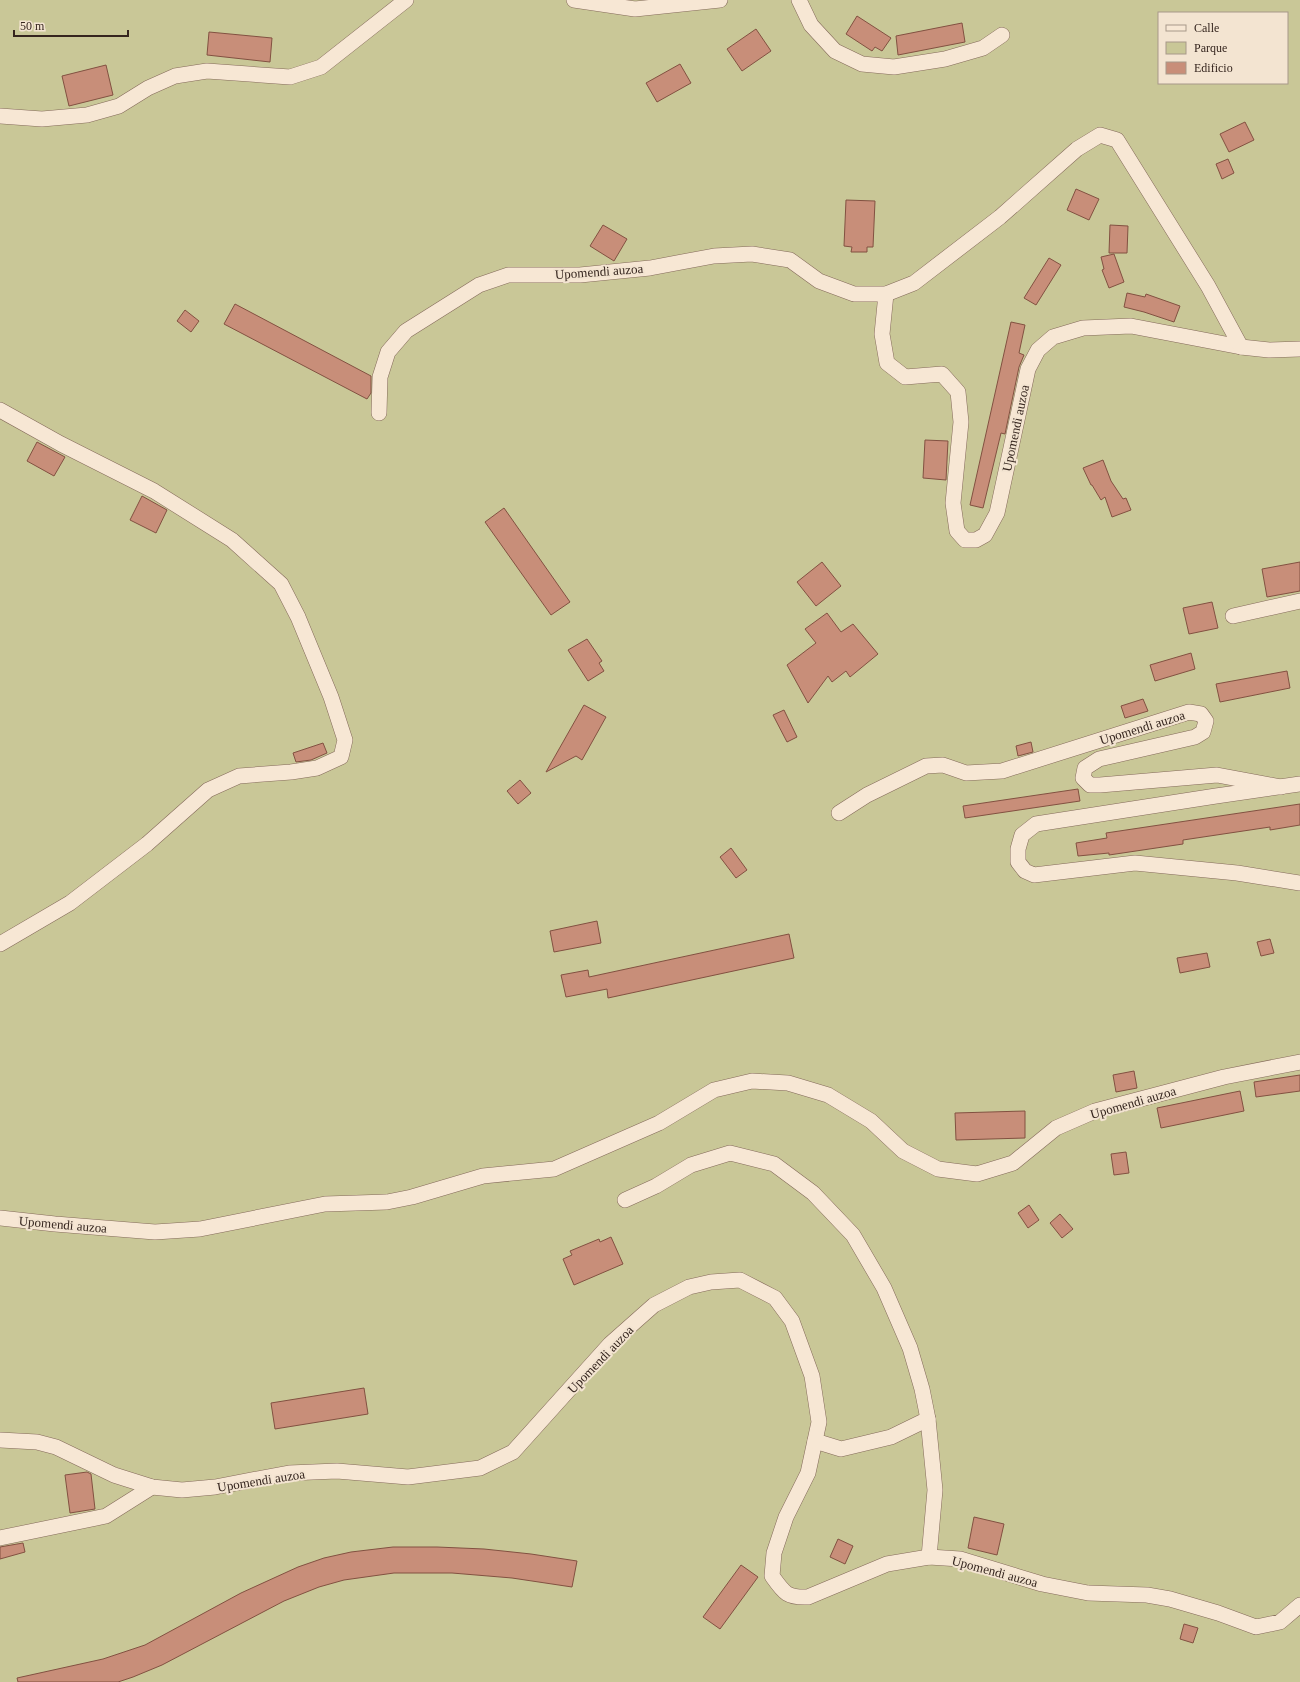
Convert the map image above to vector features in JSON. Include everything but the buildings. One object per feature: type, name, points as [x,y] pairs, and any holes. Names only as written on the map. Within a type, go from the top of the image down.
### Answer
[{"type":"lane","points":[[0,116],[42,119],[87,115],[119,106],[148,88],[176,76],[207,71],[290,77],[321,67],[406,0]]},
{"type":"lane","points":[[574,0],[635,9],[720,0]]},
{"type":"lane","points":[[799,0],[811,25],[835,51],[862,64],[894,67],[945,60],[983,48],[1002,35]]},
{"type":"lane","name":"Upomendi auzoa","points":[[379,413],[380,378],[388,352],[406,330],[479,285],[508,275],[580,275],[650,268],[714,256],[752,254],[790,260],[819,281],[854,294],[886,294],[914,283],[1000,217],[1077,149],[1100,135],[1117,140],[1208,286],[1241,348]]},
{"type":"lane","name":"Upomendi auzoa","points":[[886,294],[882,334],[887,363],[905,377],[942,374],[958,392],[962,422],[954,503],[958,531],[965,540],[976,540],[985,535],[997,513],[1028,369],[1038,350],[1053,337],[1083,328],[1130,326],[1241,348],[1269,350],[1300,349]]},
{"type":"lane","points":[[0,410],[61,444],[154,491],[232,540],[281,584],[298,617],[331,697],[344,740],[342,757],[317,768],[291,772],[239,776],[208,790],[147,844],[70,903],[0,944]]},
{"type":"lane","points":[[1232,616],[1300,601]]},
{"type":"lane","name":"Upomendi auzoa","points":[[839,813],[867,795],[926,766],[943,765],[966,773],[1002,771],[1189,712],[1201,714],[1206,721],[1203,732],[1195,738],[1099,759],[1085,768],[1083,778],[1090,785],[1100,785],[1217,775],[1281,787]]},
{"type":"lane","name":"Upomendi auzoa","points":[[1300,784],[1036,824],[1022,835],[1018,849],[1018,862],[1025,871],[1034,875],[1135,863],[1237,872],[1300,883]]},
{"type":"lane","name":"Upomendi auzoa","points":[[0,1218],[155,1232],[200,1229],[325,1204],[387,1202],[412,1197],[483,1176],[554,1169],[659,1123],[714,1090],[752,1081],[788,1083],[828,1095],[871,1121],[903,1150],[938,1169],[977,1174],[1013,1163],[1056,1128],[1095,1111],[1224,1077],[1300,1062]]},
{"type":"lane","points":[[625,1200],[656,1186],[691,1165],[730,1153],[774,1164],[813,1194],[853,1235],[884,1288],[910,1348],[928,1419],[936,1490],[929,1557]]},
{"type":"lane","name":"Upomendi auzoa","points":[[0,1440],[36,1442],[56,1447],[114,1475],[152,1487],[182,1490],[216,1487],[289,1473],[337,1471],[408,1477],[480,1468],[513,1452],[610,1344],[654,1305],[689,1287],[712,1282],[740,1280],[775,1298],[792,1321],[812,1376],[819,1422],[808,1473],[786,1517],[774,1553],[772,1576],[782,1591],[795,1598],[808,1597],[887,1564],[929,1557],[960,1559],[1042,1584],[1088,1593],[1147,1595],[1170,1599],[1218,1613],[1256,1627],[1280,1622],[1300,1605]]},
{"type":"lane","points":[[816,1441],[841,1449],[891,1437],[928,1419]]},
{"type":"lane","points":[[0,1538],[106,1516],[152,1487]]},
{"type":"green space","points":[[0,0],[1300,0],[1300,1682],[0,1682]]}]
